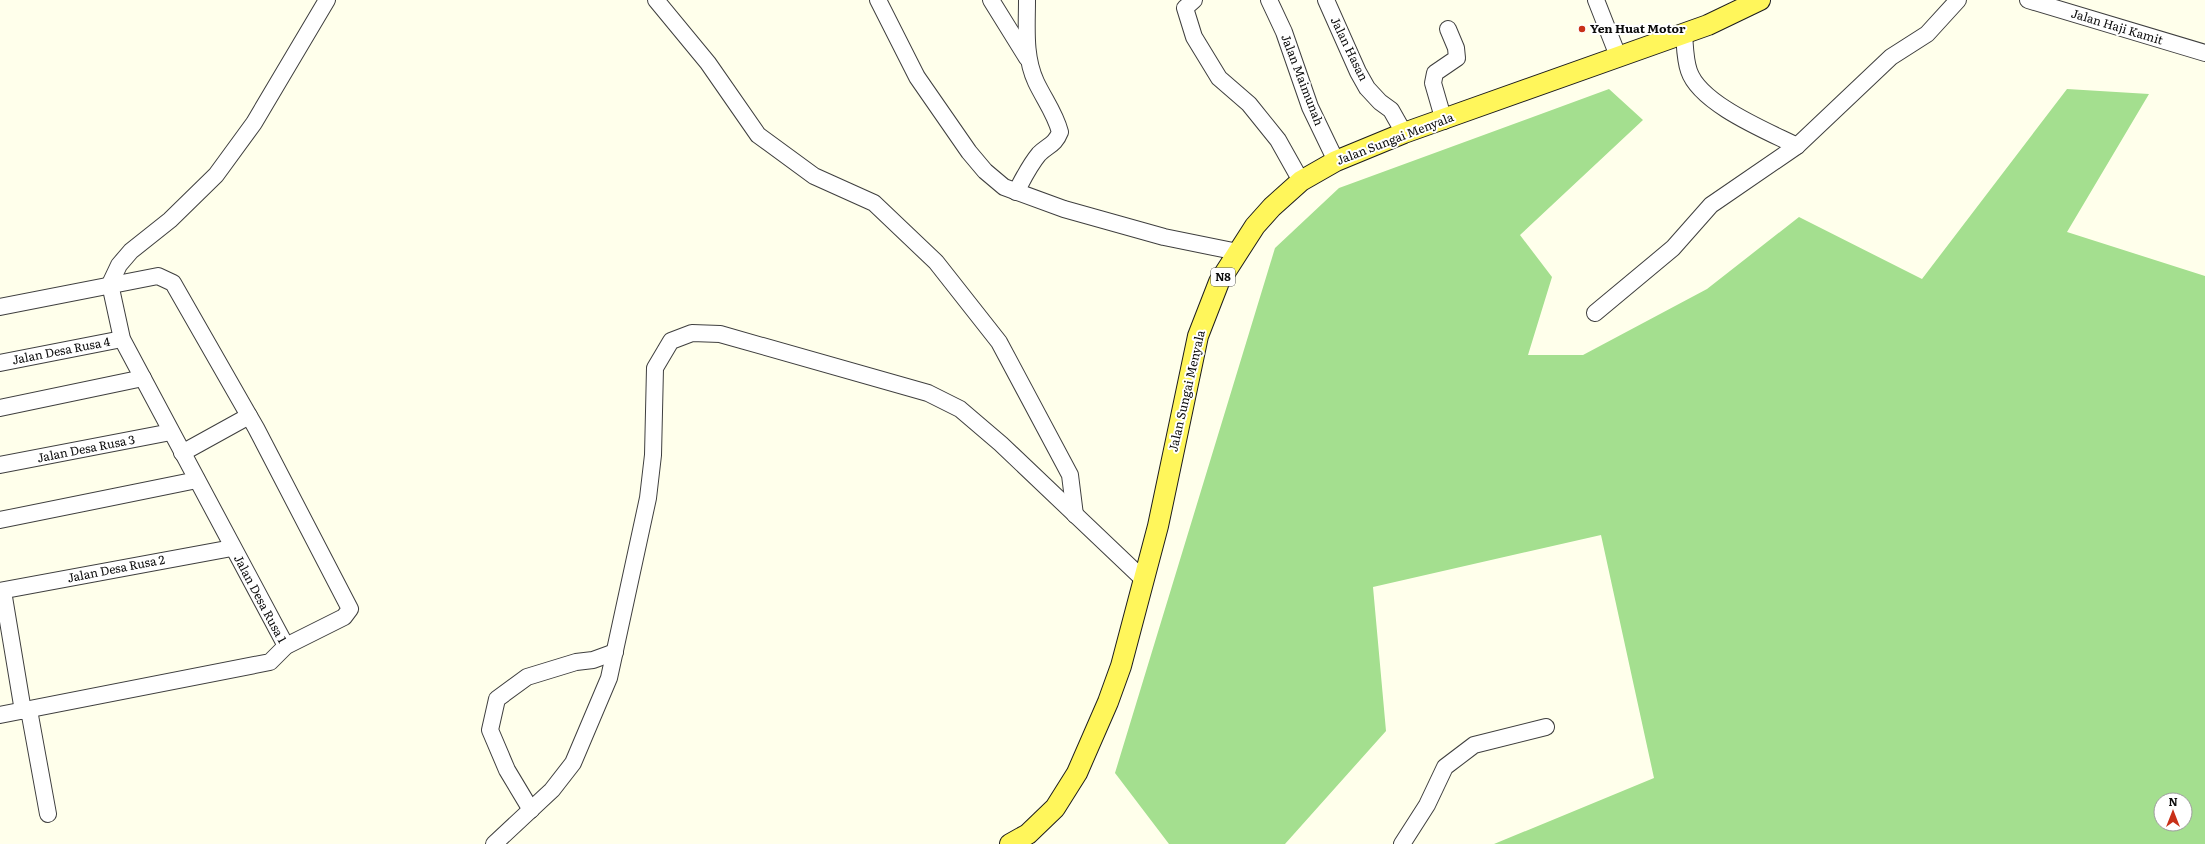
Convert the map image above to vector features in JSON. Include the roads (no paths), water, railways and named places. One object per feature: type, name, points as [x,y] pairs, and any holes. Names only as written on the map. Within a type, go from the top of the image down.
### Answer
[{"type":"main road","name":"Jalan Sungai Menyala","points":[[1010,844],[1028,834],[1055,808],[1077,773],[1108,702],[1118,673],[1158,526],[1198,336],[1219,282],[1256,226],[1272,207],[1301,181],[1336,161],[1404,133],[1444,121],[1618,56],[1708,25],[1760,0]]},
{"type":"street","points":[[110,284],[119,265],[132,251],[170,220],[216,175],[254,123],[327,0]]},
{"type":"street","points":[[656,0],[708,63],[758,135],[814,176],[874,204],[936,262],[998,342],[1070,475],[1075,515]]},
{"type":"street","points":[[878,0],[917,77],[969,152],[985,171],[1004,187],[1064,208],[1164,237],[1238,252]]},
{"type":"street","points":[[991,0],[1028,61],[1036,83],[1049,104],[1060,132],[1056,142],[1040,153],[1028,169],[1016,192]]},
{"type":"street","points":[[1027,0],[1026,40],[1028,61]]},
{"type":"street","name":"Jalan Maimunah","points":[[1269,0],[1284,32],[1310,107],[1336,161]]},
{"type":"street","name":"Jalan Hasan","points":[[1326,0],[1358,72],[1367,88],[1380,102],[1391,110],[1404,133]]},
{"type":"street","points":[[1596,0],[1618,56]]},
{"type":"street","points":[[1595,313],[1673,248],[1711,205],[1797,146],[1891,57],[1927,34],[1958,0]]},
{"type":"street","name":"Jalan Haji Kamit","points":[[2028,0],[2205,53]]},
{"type":"street","points":[[1186,3],[1194,37],[1219,78],[1249,104],[1278,140],[1301,181]]},
{"type":"street","points":[[1444,121],[1433,82],[1435,73],[1453,63],[1457,58],[1456,48],[1448,29]]},
{"type":"street","points":[[1684,34],[1689,71],[1700,89],[1720,106],[1797,146]]},
{"type":"street","points":[[0,307],[110,284],[158,276],[173,283],[249,416],[350,609],[344,617],[286,646]]},
{"type":"street","name":"Jalan Desa Rusa 1","points":[[0,716],[270,662],[286,646],[232,548],[122,338],[110,284]]},
{"type":"street","points":[[494,844],[552,790],[573,763],[609,678],[648,498],[653,455],[655,368],[671,341],[692,333],[720,334],[928,393],[960,409],[1001,444],[1144,580]]},
{"type":"street","name":"Jalan Desa Rusa 4","points":[[0,363],[122,338]]},
{"type":"street","points":[[0,408],[143,378]]},
{"type":"street","points":[[182,453],[249,416]]},
{"type":"street","name":"Jalan Desa Rusa 3","points":[[0,465],[171,432]]},
{"type":"street","points":[[0,520],[197,480]]},
{"type":"street","name":"Jalan Desa Rusa 2","points":[[1,591],[232,548]]},
{"type":"street","points":[[1,591],[48,814]]},
{"type":"street","points":[[531,810],[507,770],[490,730],[497,699],[527,677],[576,662],[593,660],[615,652]]},
{"type":"street","points":[[1402,844],[1427,805],[1445,767],[1474,745],[1546,727]]},
{"type":"place","name":"Yen Huat Motor","points":[[1582,29]]}]
